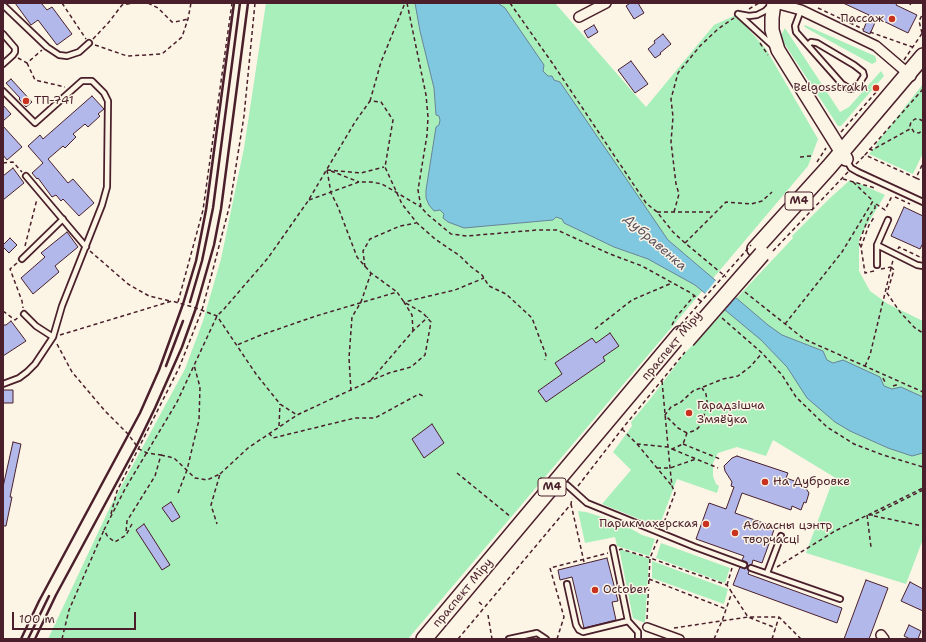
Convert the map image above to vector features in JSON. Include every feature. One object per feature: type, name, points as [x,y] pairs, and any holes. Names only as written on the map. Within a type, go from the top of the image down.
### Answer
[{"type":"main road","points":[[774,3],[772,30],[778,50],[846,160]]},
{"type":"main road","name":"праспект Міру","points":[[424,639],[681,335],[760,250],[793,208],[846,160],[917,77],[918,51]]},
{"type":"main road","name":"праспект Міру","points":[[435,639],[567,485],[681,335]]},
{"type":"street","points":[[579,17],[606,3]]},
{"type":"street","points":[[774,3],[801,10],[876,46],[917,77]]},
{"type":"street","points":[[646,627],[680,639]]},
{"type":"lane","points":[[738,14],[749,16],[757,15],[765,11],[774,3]]},
{"type":"lane","points":[[3,5],[47,47],[59,55],[68,56],[79,52],[89,43]]},
{"type":"lane","points":[[801,10],[795,26],[796,32],[842,84],[850,89],[854,88],[864,76],[863,72],[817,43],[811,42],[808,45]]},
{"type":"lane","points":[[738,14],[778,50]]},
{"type":"lane","points":[[3,34],[15,48],[13,55],[3,64]]},
{"type":"lane","points":[[3,91],[34,124],[82,82],[92,81],[104,93],[108,101],[107,187],[102,205],[62,306],[53,337],[35,364],[27,372],[20,378],[3,384]]},
{"type":"lane","points":[[846,160],[923,202]]},
{"type":"lane","points":[[26,176],[86,247]]},
{"type":"lane","points":[[22,259],[63,219]]},
{"type":"lane","points":[[877,265],[878,246],[888,220]]},
{"type":"lane","points":[[878,246],[917,265],[923,266]]},
{"type":"lane","points":[[24,314],[36,326],[53,337]]},
{"type":"lane","points":[[567,485],[587,503],[744,565]]},
{"type":"lane","points":[[767,573],[781,536]]},
{"type":"lane","points":[[613,548],[628,621],[638,632],[638,639]]},
{"type":"lane","points":[[751,568],[840,599]]},
{"type":"lane","points":[[567,584],[576,624],[579,630],[583,632],[628,621]]},
{"type":"lane","points":[[509,639],[537,633],[546,639]]},
{"type":"path","points":[[62,3],[89,43],[127,56],[162,54],[182,37],[191,3]]},
{"type":"path","points":[[89,43],[109,22],[122,5],[133,3]]},
{"type":"path","points":[[148,3],[158,8],[172,22],[188,19]]},
{"type":"path","points":[[178,303],[202,210],[232,3]]},
{"type":"path","points":[[111,517],[117,490],[179,368],[202,310],[230,204],[244,116],[255,3]]},
{"type":"path","points":[[62,639],[69,610],[104,530],[125,489],[177,402],[217,316],[224,310],[268,258],[308,200],[355,122],[370,101],[381,62],[406,3]]},
{"type":"path","points":[[406,3],[423,76],[428,116],[427,135],[418,190],[421,207]]},
{"type":"path","points":[[510,3],[553,64],[646,203],[657,212],[673,232],[730,280]]},
{"type":"path","points":[[815,6],[864,29]]},
{"type":"path","points":[[922,34],[919,21],[923,13]]},
{"type":"path","points":[[674,212],[679,194],[676,184],[671,142],[673,117],[671,99],[678,73],[700,46],[718,29],[738,14]]},
{"type":"path","points":[[870,32],[918,51]]},
{"type":"path","points":[[27,63],[47,47]]},
{"type":"path","points":[[13,55],[27,63],[35,80],[73,89]]},
{"type":"path","points":[[865,155],[917,77]]},
{"type":"path","points":[[370,101],[381,102],[393,120],[385,167],[402,204],[417,223],[482,275],[489,286],[506,294],[532,318],[546,355],[545,360]]},
{"type":"path","points":[[910,129],[912,120],[917,118],[923,119]]},
{"type":"path","points":[[869,149],[872,150],[910,129]]},
{"type":"path","points":[[910,129],[916,133],[923,130]]},
{"type":"path","points":[[681,335],[760,250],[842,179],[846,160],[865,155],[923,181]]},
{"type":"path","points":[[800,157],[811,156]]},
{"type":"path","points":[[3,163],[12,162],[26,176]]},
{"type":"path","points":[[916,178],[923,163]]},
{"type":"path","points":[[327,170],[360,173],[385,167]]},
{"type":"path","points":[[327,170],[359,182],[382,184],[396,191],[421,207],[451,234],[467,236],[537,230],[557,230],[610,254],[642,266],[695,295],[706,304]]},
{"type":"path","points":[[327,170],[330,193],[338,207],[357,258],[371,273],[397,292],[412,314],[413,331]]},
{"type":"path","points":[[842,179],[880,189]]},
{"type":"path","points":[[852,181],[875,203],[885,210],[892,196],[916,206]]},
{"type":"path","points":[[308,200],[359,182]]},
{"type":"path","points":[[685,243],[714,212],[726,202],[751,204],[762,202],[772,192]]},
{"type":"path","points":[[785,324],[842,252],[873,201]]},
{"type":"path","points":[[875,203],[875,208],[869,216],[859,243],[865,273],[891,267]]},
{"type":"path","points":[[657,212],[714,212]]},
{"type":"path","points":[[861,247],[869,225],[875,216]]},
{"type":"path","points":[[365,266],[364,250],[370,239],[400,226],[417,223]]},
{"type":"path","points":[[86,247],[128,284],[149,296],[202,310],[217,316],[256,374],[280,404],[298,415]]},
{"type":"path","points":[[865,366],[870,355],[891,267]]},
{"type":"path","points":[[891,267],[894,270],[888,293],[900,312],[915,328],[923,333]]},
{"type":"path","points":[[351,391],[349,358],[352,317],[361,302],[371,273]]},
{"type":"path","points":[[404,302],[456,290],[484,278]]},
{"type":"path","points":[[595,329],[632,300],[672,283]]},
{"type":"path","points":[[742,290],[804,339],[923,392]]},
{"type":"path","points":[[237,345],[302,321],[397,292]]},
{"type":"path","points":[[676,317],[695,295]]},
{"type":"path","points":[[172,302],[53,337],[72,372],[105,411],[128,434],[138,449],[147,453],[174,458],[194,478],[207,480],[220,474],[248,448],[279,426],[298,415],[370,381],[389,373],[411,367],[425,354],[431,322],[423,313],[404,302]]},
{"type":"path","points":[[3,311],[4,310],[15,320],[24,314]]},
{"type":"path","points":[[717,314],[762,353],[782,375],[796,397],[827,428],[861,447],[923,467]]},
{"type":"path","points":[[370,381],[413,331],[428,317]]},
{"type":"path","points":[[665,415],[671,407],[681,402],[693,391],[738,376],[751,366],[762,353]]},
{"type":"path","points":[[178,493],[187,470],[199,420],[200,387],[194,365]]},
{"type":"path","points":[[884,378],[885,382]]},
{"type":"path","points":[[662,381],[672,486]]},
{"type":"path","points":[[893,386],[899,384]]},
{"type":"path","points":[[672,449],[683,444],[688,433],[696,430],[703,421],[707,401],[706,394],[702,388]]},
{"type":"path","points":[[269,433],[273,438],[355,418],[375,418],[419,394],[422,396]]},
{"type":"path","points":[[279,426],[280,404]]},
{"type":"path","points":[[665,415],[678,428],[688,433]]},
{"type":"path","points":[[622,429],[637,444],[672,486],[676,496]]},
{"type":"path","points":[[637,444],[668,447],[718,468]]},
{"type":"path","points":[[683,444],[720,459]]},
{"type":"path","points":[[126,535],[127,521],[155,476],[161,455]]},
{"type":"path","points":[[657,468],[670,468],[696,459]]},
{"type":"path","points":[[457,473],[516,520]]},
{"type":"path","points":[[216,524],[210,506],[220,474]]},
{"type":"path","points":[[867,516],[873,515],[923,489]]},
{"type":"path","points":[[767,573],[835,530],[923,489]]},
{"type":"path","points":[[646,627],[650,558],[675,493]]},
{"type":"path","points":[[570,504],[584,562]]},
{"type":"path","points":[[873,515],[923,526]]},
{"type":"path","points":[[867,516],[871,547]]},
{"type":"path","points":[[104,530],[108,537],[115,542],[126,535],[132,524]]},
{"type":"path","points":[[650,558],[727,585],[748,617],[776,628]]},
{"type":"path","points":[[727,585],[734,562]]},
{"type":"path","points":[[649,580],[726,609]]},
{"type":"path","points":[[714,639],[732,592]]},
{"type":"path","points":[[479,602],[484,607]]},
{"type":"path","points":[[488,615],[492,639]]},
{"type":"path","points":[[557,639],[564,617]]},
{"type":"path","points":[[654,630],[685,628],[722,620],[748,617],[779,617],[801,639]]},
{"type":"path","points":[[772,639],[779,617]]},
{"type":"green space","points":[[266,3],[555,3],[646,107],[714,25],[736,15],[766,49],[818,139],[808,166],[408,639],[48,639],[110,507],[185,369],[203,321],[221,259],[244,148]]},
{"type":"green space","points":[[805,25],[875,56],[876,62],[872,64],[806,28],[804,26]]},
{"type":"green space","points":[[785,28],[840,112],[849,107],[881,71],[884,76],[841,126],[838,126],[780,37]]},
{"type":"green space","points":[[923,84],[923,153],[913,174],[869,154]]},
{"type":"green space","points":[[849,181],[856,182],[885,195],[859,238],[859,271],[870,291],[888,304],[923,321],[923,539],[906,584],[806,553],[834,477],[773,440],[766,456],[737,447],[718,453],[713,463],[713,476],[716,484],[719,486],[717,493],[677,479],[659,527],[602,504],[631,470],[613,452],[632,426],[631,422],[685,353],[793,238],[792,236]]},
{"type":"green space","points":[[578,511],[621,523],[642,535],[655,539],[649,556],[617,546],[615,537],[585,543]]},
{"type":"green space","points":[[661,543],[730,568],[725,583],[656,558]]},
{"type":"green space","points":[[620,550],[649,559],[645,623],[633,618]]},
{"type":"green space","points":[[652,561],[728,589],[724,604],[652,578]]},
{"type":"water","name":"Дубравенка","points":[[415,3],[498,3],[505,8],[544,65],[543,71],[548,76],[552,76],[554,80],[560,82],[668,240],[768,325],[782,335],[823,351],[827,360],[833,363],[843,360],[880,377],[884,386],[892,389],[901,387],[923,397],[923,453],[912,456],[888,448],[850,431],[835,422],[807,398],[787,367],[761,340],[695,285],[648,259],[614,247],[564,223],[562,219],[556,217],[553,220],[464,228],[448,222],[443,218],[444,214],[440,210],[434,211],[426,198],[426,190],[436,127],[439,125],[440,120],[439,116],[436,115],[434,88],[420,31]]},
{"type":"pier","points":[[717,279],[737,296],[724,311],[704,295]]},
{"type":"building","points":[[15,3],[41,3],[47,10],[52,7],[72,34],[57,45],[38,20],[31,25]]},
{"type":"building","points":[[630,3],[638,3],[644,13],[634,19],[626,6]]},
{"type":"building","points":[[843,3],[897,3],[896,5],[917,15],[908,33],[877,18],[870,34],[863,31],[869,15]]},
{"type":"building","points":[[594,25],[598,32],[588,38],[584,31]]},
{"type":"building","points":[[663,34],[671,44],[655,58],[648,49],[655,43],[654,41]]},
{"type":"building","points":[[631,61],[648,84],[635,93],[618,70]]},
{"type":"building","points":[[11,79],[32,102],[26,107],[6,83]]},
{"type":"building","points":[[92,96],[104,109],[98,114],[100,116],[88,127],[85,124],[73,134],[76,137],[65,148],[63,146],[48,159],[68,183],[73,179],[94,203],[79,216],[63,199],[61,201],[56,195],[52,197],[38,178],[37,179],[32,173],[43,163],[28,146],[40,135],[43,139]]},
{"type":"building","points":[[3,105],[11,114],[3,121]]},
{"type":"building","points":[[3,126],[22,147],[7,160],[3,155]]},
{"type":"building","points":[[13,168],[24,183],[3,200],[3,176]]},
{"type":"building","points":[[904,207],[923,216],[923,243],[920,249],[891,236]]},
{"type":"building","points":[[67,232],[78,247],[55,266],[59,272],[33,294],[21,278],[45,257],[41,253]]},
{"type":"building","points":[[10,238],[17,245],[9,253],[3,245]]},
{"type":"building","points":[[11,321],[26,341],[3,356],[3,325],[6,325]]},
{"type":"building","points":[[610,333],[619,346],[603,357],[605,361],[546,402],[538,391],[562,374],[555,363],[592,338],[596,343]]},
{"type":"building","points":[[3,390],[13,390],[13,403],[3,403]]},
{"type":"building","points":[[432,424],[444,443],[424,458],[412,439]]},
{"type":"building","points":[[13,442],[21,444],[10,497],[12,497],[6,526],[3,526],[3,487]]},
{"type":"building","points":[[737,456],[788,473],[786,478],[803,484],[809,493],[806,503],[804,502],[801,510],[792,506],[791,510],[742,493],[735,513],[775,527],[762,563],[753,560],[752,564],[748,566],[747,562],[742,560],[744,556],[696,539],[709,503],[726,509],[734,487],[731,486],[732,482],[725,471],[724,466],[732,458]]},
{"type":"building","points":[[171,502],[180,517],[172,522],[162,508]]},
{"type":"building","points":[[144,524],[170,565],[162,570],[136,530]]},
{"type":"building","name":"October","points":[[607,558],[618,601],[612,602],[616,620],[584,628],[572,577],[560,580],[558,570]]},
{"type":"building","points":[[748,566],[748,574],[842,608],[837,623],[733,585],[740,567],[745,569]]},
{"type":"building","points":[[866,580],[888,588],[869,639],[844,639]]},
{"type":"building","points":[[910,582],[923,589],[923,611],[901,601]]},
{"type":"building","points":[[909,625],[921,631],[918,639],[910,639],[904,636]]},
{"type":"railway","points":[[21,639],[39,601],[140,413],[159,370],[183,304],[196,261],[206,210],[234,3]]},
{"type":"railway","points":[[190,302],[202,261],[213,208],[240,3]]},
{"type":"railway","points":[[35,639],[56,595],[137,445],[155,408],[182,347],[196,308],[214,245],[221,209],[248,3]]},
{"type":"railway","points":[[166,366],[183,321]]},
{"type":"railway","points":[[28,639],[49,596]]},
{"type":"place","name":"Пассаж","points":[[892,19]]},
{"type":"place","name":"Belgosstrakh","points":[[876,88]]},
{"type":"place","name":"ТП-741","points":[[26,101]]},
{"type":"place","name":"Гарадзішча Змяёўка","points":[[689,413]]},
{"type":"place","name":"На Дубровке","points":[[765,482]]},
{"type":"place","name":"Парикмахерская","points":[[706,524]]},
{"type":"place","name":"Абласны цэнтр творчасці","points":[[735,533]]},
{"type":"place","name":"October","points":[[595,590]]}]
